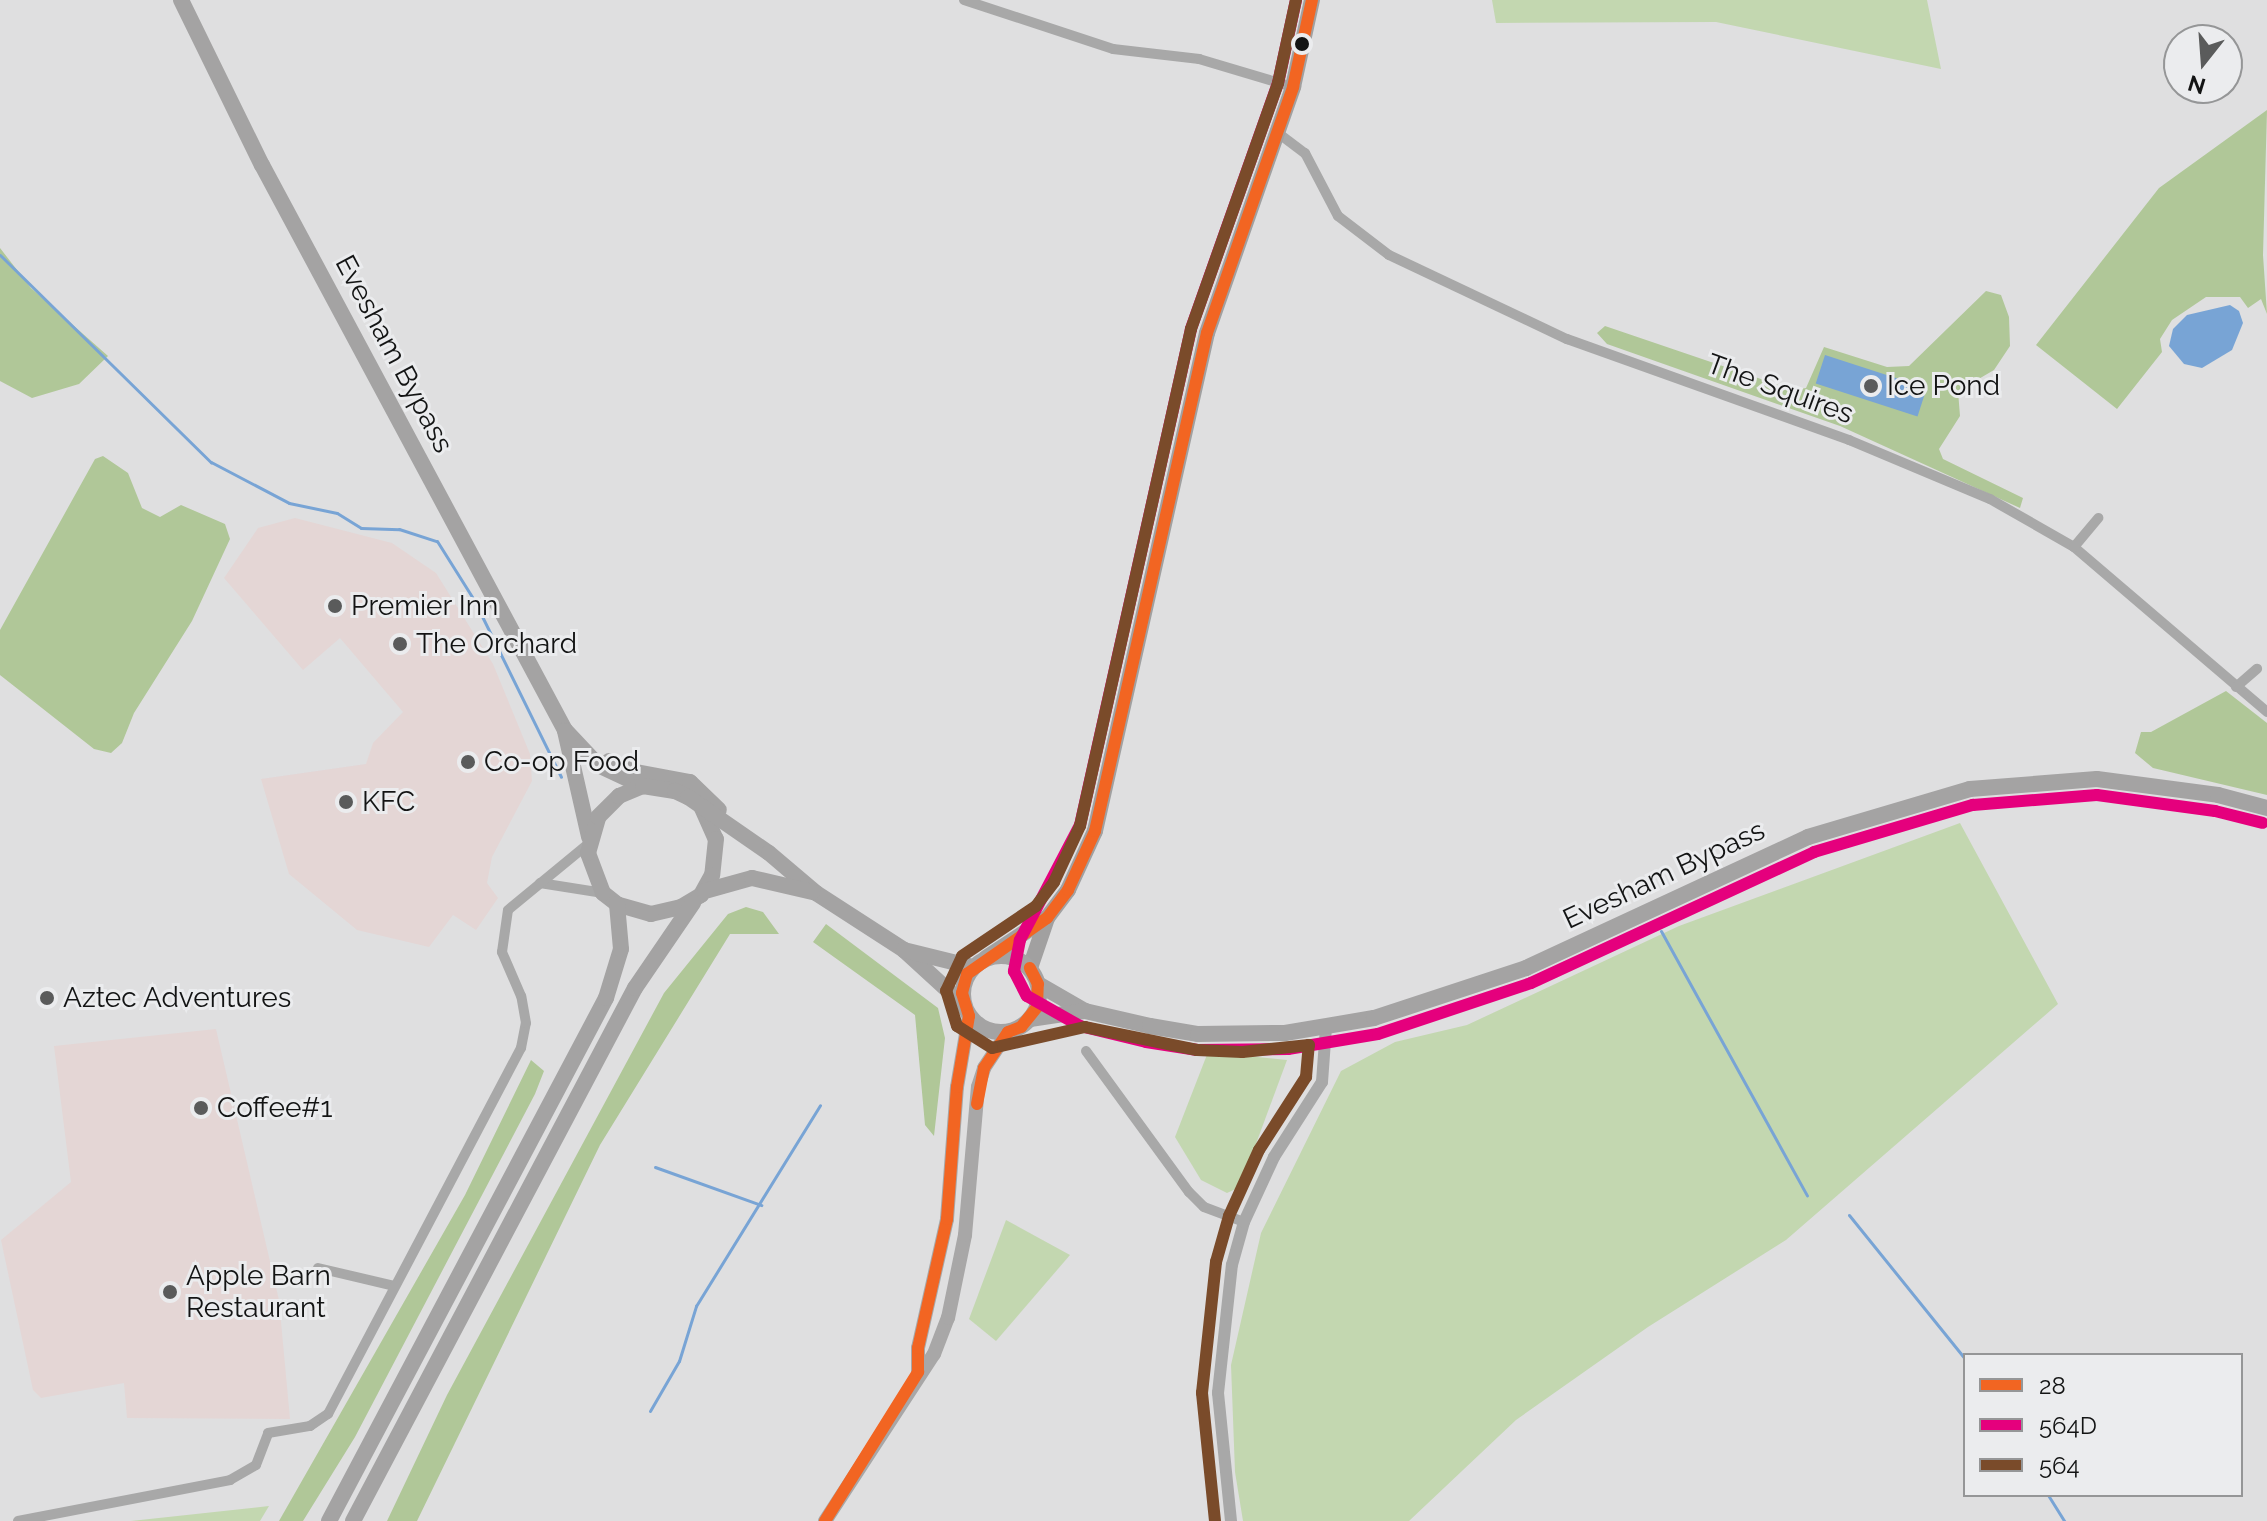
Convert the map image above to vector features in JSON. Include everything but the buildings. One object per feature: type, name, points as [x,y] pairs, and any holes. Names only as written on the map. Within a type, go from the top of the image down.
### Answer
[{"type":"highway","name":"Evesham Bypass","points":[[181,0],[262,165],[565,730],[588,841]]},
{"type":"highway","points":[[550,701],[566,711],[606,759],[631,771],[690,782],[734,828]]},
{"type":"highway","name":"Evesham Bypass","points":[[565,730],[598,765],[643,786]]},
{"type":"highway","name":"Evesham Bypass","points":[[1038,984],[1085,1011],[1198,1034],[1242,1036],[1326,1027],[1439,999],[1526,968],[1808,837],[1970,789],[2097,779],[2218,795],[2267,808]]},
{"type":"highway","points":[[816,893],[752,878],[651,914],[617,904],[603,893],[593,877],[588,841],[607,805],[643,786],[675,791],[734,828],[816,893],[904,950],[983,1029],[1008,1032],[1030,1019],[1037,1007],[1038,984],[1030,968],[1007,956],[980,962],[904,950]]},
{"type":"highway","points":[[353,1521],[635,988],[699,896],[716,839],[701,806]]},
{"type":"highway","points":[[329,1521],[606,998],[621,949],[617,904]]},
{"type":"highway","points":[[966,1010],[963,983],[980,962]]},
{"type":"highway","name":"Evesham Bypass","points":[[1030,1019],[1085,1011]]},
{"type":"main road","points":[[1030,968],[1047,918],[1068,890],[1095,831],[1207,333],[1251,194],[1278,133],[1293,87],[1312,0]]},
{"type":"main road","points":[[980,962],[1047,918]]},
{"type":"main road","points":[[918,1372],[918,1348],[937,1283],[947,1219],[966,1010]]},
{"type":"main road","points":[[825,1521],[918,1372],[934,1354],[948,1318],[965,1235],[978,1087],[988,1060],[1008,1032]]},
{"type":"street","points":[[964,0],[1113,49],[1199,59],[1293,87]]},
{"type":"street","name":"The Squires","points":[[1278,133],[1305,153],[1338,216],[1421,274],[1567,339],[1920,467],[2074,547],[2267,712]]},
{"type":"street","points":[[2074,547],[2098,518]]},
{"type":"street","points":[[2236,687],[2257,669]]},
{"type":"street","points":[[18,1521],[215,1484],[253,1469],[268,1433],[310,1426],[328,1414],[521,1048],[526,1023],[521,996],[502,952],[503,924],[515,901],[588,841]]},
{"type":"street","points":[[540,883],[603,893]]},
{"type":"street","points":[[1231,1521],[1222,1465],[1220,1350],[1232,1265],[1244,1222],[1274,1157],[1322,1082],[1326,1027]]},
{"type":"street","points":[[1086,1051],[1189,1192],[1204,1207],[1244,1222]]},
{"type":"street","points":[[318,1268],[394,1286]]},
{"type":"shaded area","points":[[295,518],[392,543],[436,573],[493,664],[530,754],[532,781],[492,857],[487,883],[498,898],[476,930],[453,915],[429,947],[357,930],[289,874],[261,779],[366,764],[373,743],[403,712],[340,638],[303,670],[224,578],[258,528]]},
{"type":"shaded area","points":[[216,1029],[279,1300],[290,1419],[127,1418],[124,1383],[41,1398],[33,1390],[1,1240],[71,1182],[54,1046]]},
{"type":"green space","points":[[1492,0],[1927,0],[1941,69],[1716,22],[1496,23]]},
{"type":"green space","points":[[2267,110],[2263,255],[2267,314],[2261,299],[2248,308],[2240,297],[2206,297],[2172,320],[2160,339],[2162,352],[2117,409],[2036,345],[2159,188]]},
{"type":"green space","points":[[0,248],[31,288],[108,356],[79,384],[32,398],[0,381]]},
{"type":"green space","points":[[1986,291],[2001,295],[2009,317],[2010,346],[1994,370],[1958,391],[1960,416],[1939,449],[1943,459],[2023,498],[2020,508],[1840,426],[1607,344],[1597,333],[1605,326],[1793,390],[1806,388],[1824,347],[1887,367],[1909,366]]},
{"type":"green space","points":[[103,456],[128,473],[142,508],[160,517],[181,505],[225,524],[230,539],[192,621],[134,713],[122,743],[111,753],[94,749],[0,675],[0,630],[95,459]]},
{"type":"green space","points":[[2226,691],[2267,723],[2267,795],[2153,768],[2135,753],[2141,732],[2151,732]]},
{"type":"green space","points":[[1960,823],[2058,1004],[1786,1240],[1648,1327],[1516,1420],[1409,1521],[1243,1521],[1235,1472],[1231,1365],[1261,1233],[1341,1071],[1395,1042],[1467,1025],[1679,926]]},
{"type":"green space","points":[[746,907],[763,912],[779,934],[730,934],[600,1145],[417,1521],[387,1521],[447,1395],[664,993],[728,914]]},
{"type":"green space","points":[[826,924],[938,1008],[945,1038],[934,1136],[925,1125],[915,1015],[813,942]]},
{"type":"green space","points":[[1208,1052],[1287,1060],[1240,1187],[1227,1193],[1201,1180],[1175,1137]]},
{"type":"green space","points":[[531,1060],[544,1071],[535,1094],[355,1437],[303,1521],[279,1521],[465,1195]]},
{"type":"green space","points":[[1006,1220],[1070,1255],[996,1341],[969,1319]]},
{"type":"green space","points":[[269,1506],[260,1521],[131,1521]]},
{"type":"water","points":[[2230,305],[2239,311],[2243,323],[2232,350],[2202,368],[2184,364],[2169,346],[2173,329],[2187,315]]},
{"type":"water","name":"Ice Pond","points":[[1825,355],[1927,388],[1917,417],[1816,384]]},
{"type":"waterway","points":[[0,255],[211,462],[289,503],[337,513],[361,528],[399,529],[437,541],[474,600],[561,777]]},
{"type":"waterway","points":[[1661,931],[1807,1195]]},
{"type":"waterway","points":[[650,1411],[679,1361],[696,1306],[820,1105]]},
{"type":"waterway","points":[[655,1167],[761,1205]]},
{"type":"waterway","points":[[1849,1215],[1963,1357]]},
{"type":"waterway","points":[[2049,1497],[2064,1521]]},
{"type":"transit line","name":"564D","points":[[1296,0],[1278,83],[1191,329],[1080,825],[1020,940],[1014,971],[1027,996],[1080,1026],[1146,1042],[1197,1050],[1288,1049],[1378,1034],[1531,983],[1814,852],[1973,805],[2097,795],[2215,811],[2263,823]]},
{"type":"transit line","name":"564","points":[[1215,1521],[1202,1393],[1216,1262],[1229,1216],[1259,1150],[1306,1077],[1309,1045],[1242,1052],[1197,1050],[1085,1027],[992,1048],[957,1026],[946,991],[962,956],[1036,906],[1054,882],[1080,826],[1191,329],[1278,83],[1296,0]]},
{"type":"transit line","name":"28","points":[[969,1016],[962,993],[967,974],[1047,918],[1068,890],[1095,831],[1207,333],[1293,87],[1312,0]]},
{"type":"transit line","name":"28","points":[[1008,1032],[1021,1027],[1037,1007],[1038,984],[1030,968]]},
{"type":"transit line","name":"28","points":[[825,1521],[918,1372],[918,1348],[947,1219],[957,1087],[969,1016]]},
{"type":"transit line","name":"28","points":[[977,1104],[984,1068],[1008,1032]]},
{"type":"place","name":"Ice Pond","points":[[1871,386]]},
{"type":"place","name":"Premier Inn","points":[[335,606]]},
{"type":"place","name":"The Orchard","points":[[400,644]]},
{"type":"place","name":"Co-op Food","points":[[468,762]]},
{"type":"place","name":"KFC","points":[[346,802]]},
{"type":"place","name":"Aztec Adventures","points":[[47,998]]},
{"type":"place","name":"Coffee#1","points":[[201,1108]]},
{"type":"place","name":"Apple Barn Restaurant","points":[[170,1292]]}]
